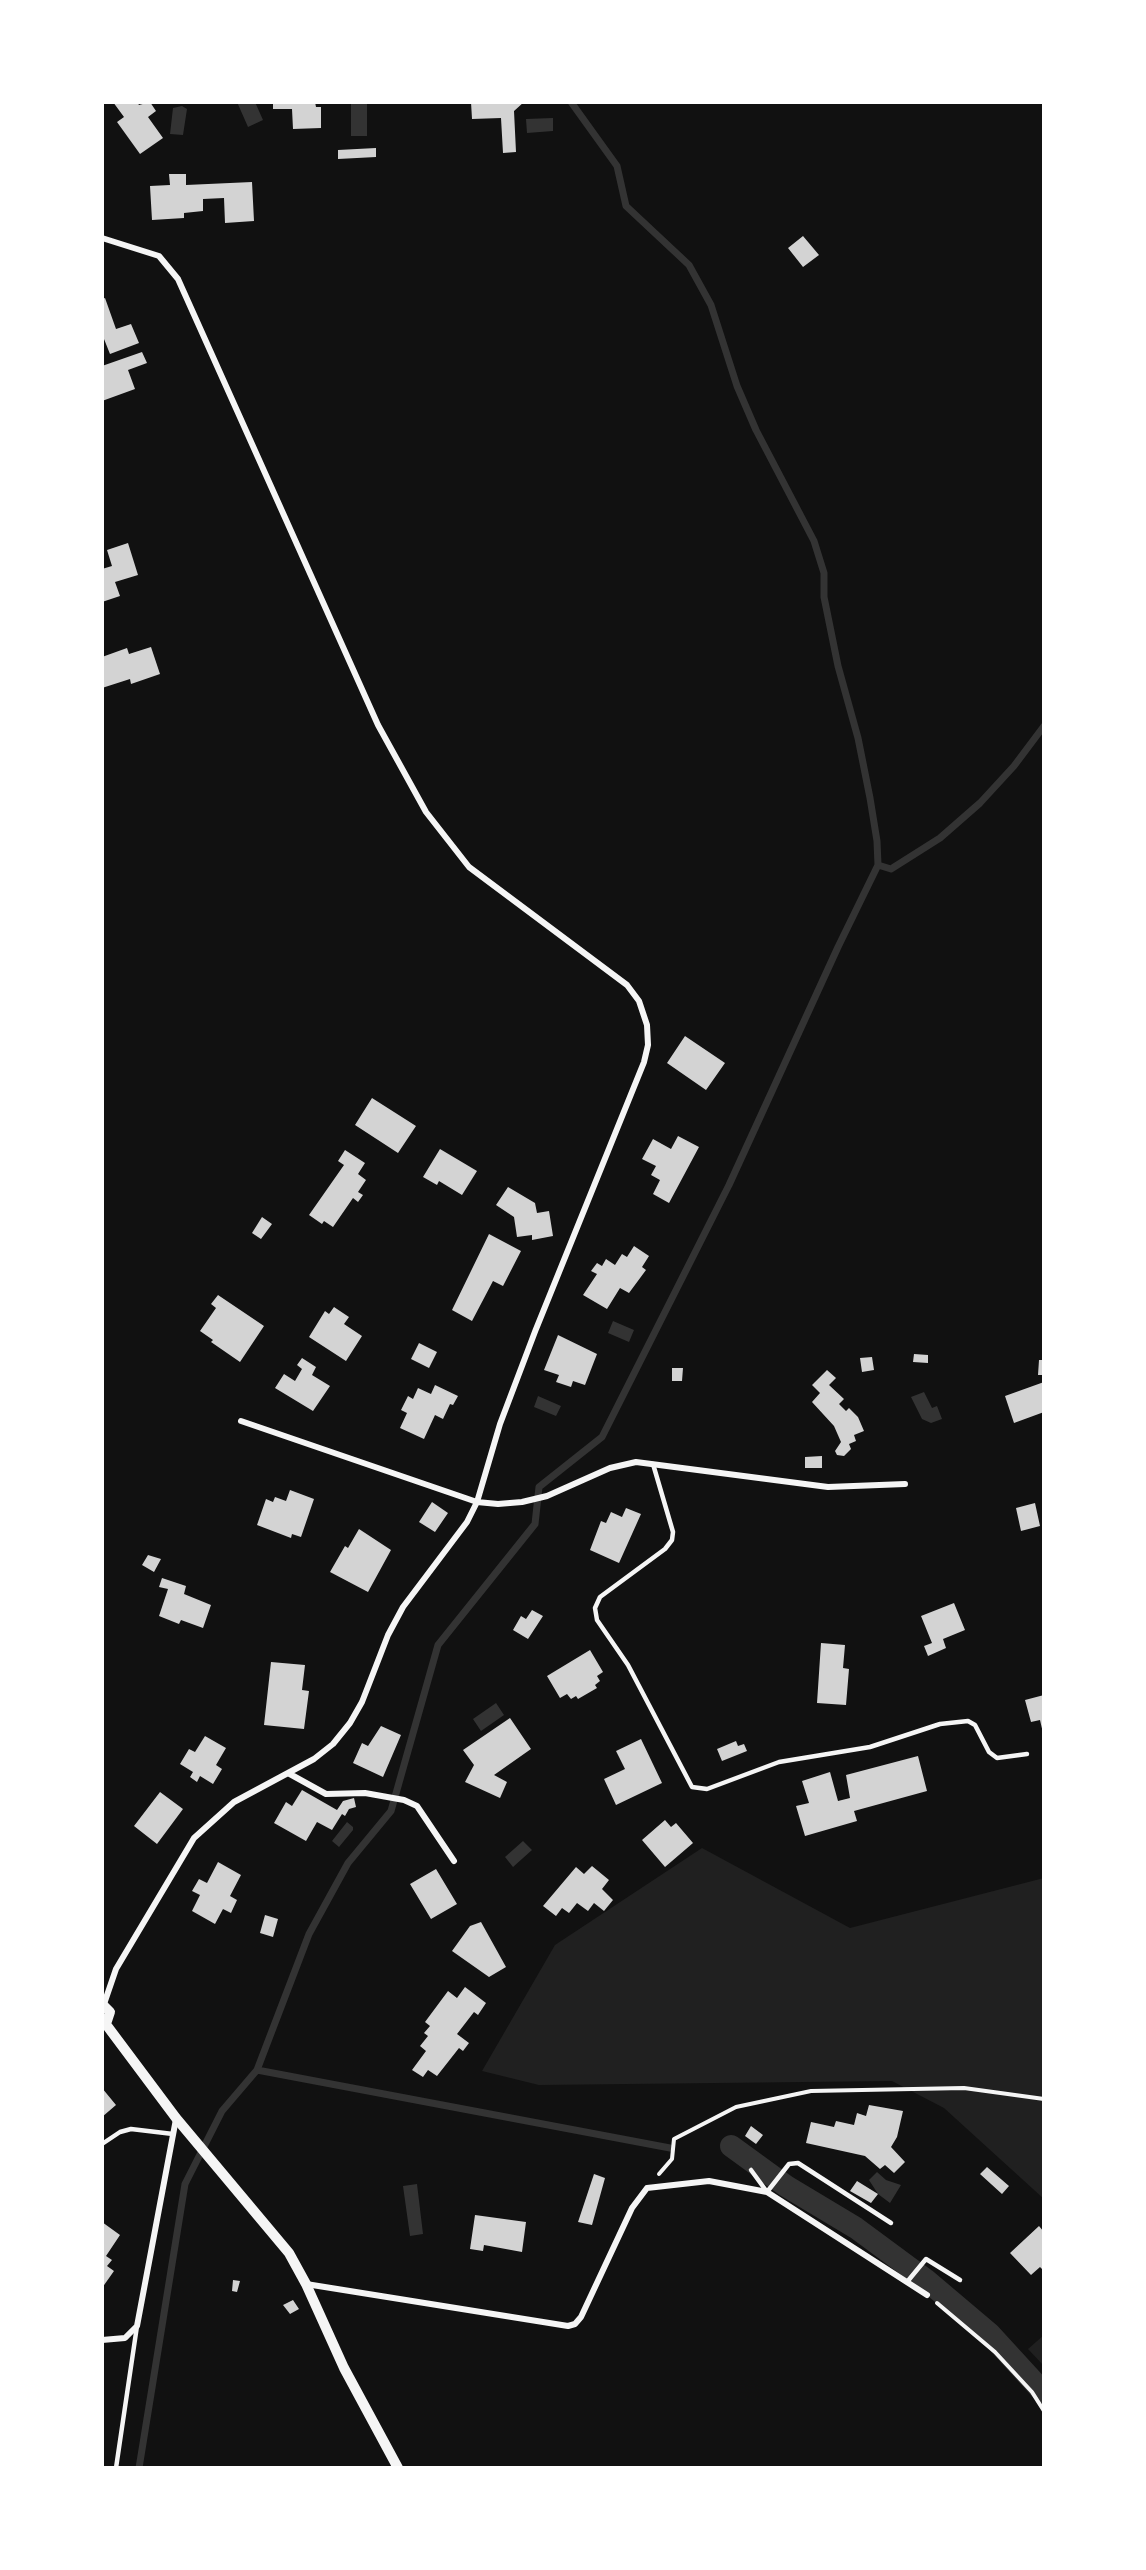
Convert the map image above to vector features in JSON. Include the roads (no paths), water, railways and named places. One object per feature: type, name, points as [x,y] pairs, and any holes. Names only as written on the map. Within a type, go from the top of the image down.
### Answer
[{"type":"street","points":[[102,238],[159,256],[178,279],[393,755],[409,785],[444,839],[469,867],[627,985],[639,1001],[647,1025],[648,1045],[645,1062],[536,1329],[500,1424],[477,1502],[455,1540],[403,1607],[388,1635],[350,1723],[333,1744],[288,1773],[234,1802],[194,1838],[116,1969],[103,2004],[110,2012],[103,2023],[176,2118],[289,2253],[306,2284],[344,2368],[398,2468]]},
{"type":"street","points":[[241,1421],[477,1502],[522,1502],[547,1496],[610,1468],[636,1462],[828,1487],[905,1484]]},
{"type":"street","points":[[288,1773],[326,1794],[387,1795],[417,1806],[454,1860]]},
{"type":"street","points":[[102,2340],[125,2338],[136,2326],[176,2118]]},
{"type":"street","points":[[306,2284],[568,2326],[575,2324],[581,2317],[632,2208],[646,2188],[709,2181],[767,2192],[927,2295]]},
{"type":"lane","points":[[653,1464],[673,1532],[672,1540],[665,1549],[600,1596],[596,1608],[597,1620],[628,1665],[692,1787],[707,1789],[779,1762],[870,1747],[940,1724],[968,1721],[975,1725],[989,1752],[997,1758],[1027,1754]]},
{"type":"lane","points":[[102,2144],[120,2132],[130,2129],[173,2134]]},
{"type":"lane","points":[[751,2170],[767,2192],[789,2164],[798,2163],[891,2223]]},
{"type":"lane","points":[[907,2282],[926,2259],[960,2280]]},
{"type":"lane","points":[[116,2468],[136,2326]]},
{"type":"waterway","points":[[139,2468],[185,2184],[222,2111],[257,2070],[309,1934],[348,1863],[391,1811],[438,1645],[535,1524],[539,1487],[602,1437],[729,1185],[878,865],[877,841],[870,798],[858,738],[838,666],[824,597],[824,573],[814,541],[756,430],[737,386],[711,305],[689,265],[626,206],[617,166],[571,102]]},
{"type":"waterway","points":[[878,865],[891,869],[940,838],[980,803],[1014,766],[1044,726]]},
{"type":"waterway","points":[[257,2070],[670,2148]]},
{"type":"waterway","points":[[731,2146],[786,2186],[856,2228],[925,2279],[990,2334],[1044,2393]]}]
